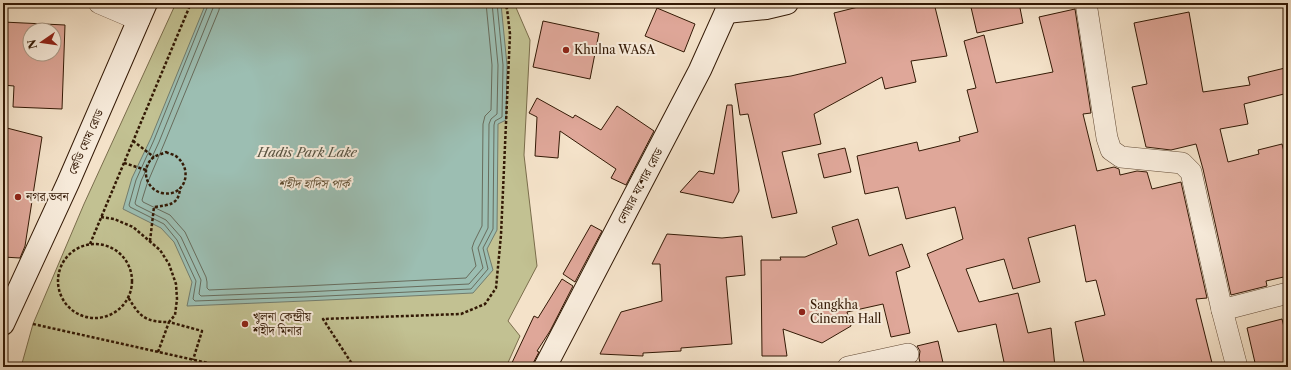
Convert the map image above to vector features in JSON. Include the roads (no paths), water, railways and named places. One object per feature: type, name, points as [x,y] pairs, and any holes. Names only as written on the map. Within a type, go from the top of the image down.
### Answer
[{"type":"main road","points":[[728,8],[766,8],[787,3]]},
{"type":"main road","name":"লোয়ার যশোর রোড","points":[[545,367],[700,70],[728,8]]},
{"type":"main road","name":"কেডি ঘোষ রোড","points":[[3,324],[68,184],[142,11]]},
{"type":"street","points":[[99,3],[142,11]]},
{"type":"street","points":[[1086,3],[1107,138],[1111,150],[1120,157],[1182,163],[1191,172],[1236,367]]},
{"type":"street","points":[[1222,310],[1288,293]]},
{"type":"street","points":[[848,367],[908,354]]},
{"type":"water","name":"Hadis Park Lake","points":[[206,3],[501,4],[507,65],[506,120],[498,124],[497,230],[487,249],[493,270],[473,293],[187,306],[192,282],[174,242],[161,228],[123,209],[132,178],[151,138]]},
{"type":"place","name":"Khulna WASA","points":[[566,50]]},
{"type":"place","name":"নগর ভবন","points":[[18,197]]},
{"type":"place","name":"Sangkha Cinema Hall","points":[[802,312]]},
{"type":"place","name":"খুলনা কেন্দ্রীয় শহীদ মিনার","points":[[245,324]]},
{"type":"park label","name":"শহীদ হাদিস পার্ক","points":[[314,184]]}]
